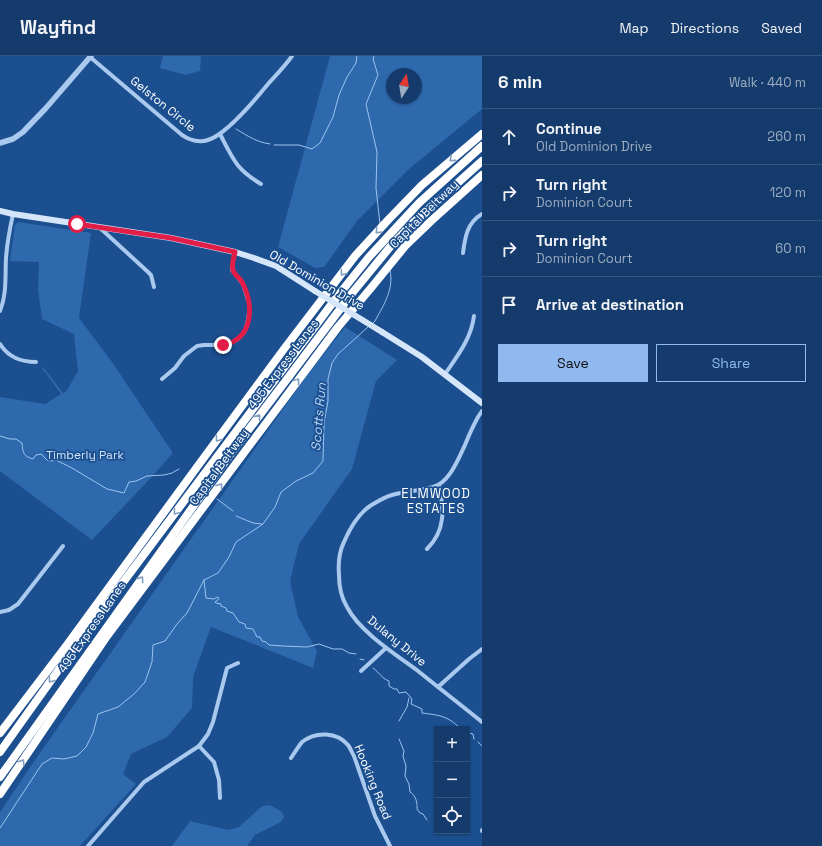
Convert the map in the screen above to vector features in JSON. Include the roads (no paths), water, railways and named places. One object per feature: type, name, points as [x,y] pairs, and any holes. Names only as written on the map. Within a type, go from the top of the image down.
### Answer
[{"type":"highway","name":"Capital Beltway","points":[[0,733],[67,645],[284,349],[355,256],[422,185],[482,134]]},
{"type":"highway","name":"495 Express Lanes","points":[[0,752],[82,637],[304,340],[369,257],[419,203],[482,146]]},
{"type":"highway","name":"495 Express Lanes","points":[[0,777],[237,445],[370,271],[390,246],[413,223],[482,161]]},
{"type":"highway","name":"Capital Beltway","points":[[0,794],[107,636],[338,327],[393,263],[406,245],[482,175]]},
{"type":"main road","name":"Old Dominion Drive","points":[[0,211],[176,238],[235,252],[276,266],[422,357],[482,402]]},
{"type":"street","name":"Gelston Circle","points":[[90,57],[186,138],[197,142],[203,142],[214,138],[231,125],[292,56]]},
{"type":"street","points":[[0,143],[13,139],[23,132],[90,57]]},
{"type":"street","points":[[220,134],[231,156],[241,170],[261,184]]},
{"type":"street","points":[[0,311],[4,298],[6,251],[13,214]]},
{"type":"street","points":[[463,253],[467,230],[474,220],[482,214]]},
{"type":"street","points":[[99,227],[148,272],[154,287]]},
{"type":"street","points":[[162,379],[175,368],[184,356],[197,346],[204,344],[229,344],[238,339],[245,331],[249,313],[248,303],[243,284],[232,270],[235,252]]},
{"type":"street","points":[[0,278],[5,277]]},
{"type":"street","points":[[445,374],[469,337],[474,316]]},
{"type":"street","points":[[0,344],[6,353],[15,358],[36,362]]},
{"type":"street","points":[[428,549],[438,535],[443,519],[443,503],[439,485],[456,465],[482,411]]},
{"type":"street","name":"Dulany Drive","points":[[439,485],[391,495],[369,507],[362,513],[346,536],[341,547],[339,558],[339,580],[342,597],[346,606],[361,626],[386,648],[482,722]]},
{"type":"street","points":[[0,612],[9,610],[18,604],[63,546]]},
{"type":"street","points":[[361,672],[386,648]]},
{"type":"street","points":[[438,687],[482,649]]},
{"type":"street","points":[[88,846],[144,782],[199,746],[208,734],[214,722],[227,668],[238,663]]},
{"type":"street","name":"Hooking Road","points":[[291,758],[298,747],[311,737],[329,734],[344,742],[350,748],[354,756],[375,816],[390,846]]},
{"type":"street","points":[[199,746],[214,762],[220,798]]},
{"type":"waterway","points":[[274,145],[299,145],[312,149],[320,143],[333,117],[339,95],[347,77],[356,63],[357,56]]},
{"type":"waterway","name":"Scotts Run","points":[[374,56],[373,59],[378,75],[366,104],[377,152],[376,188],[380,224]]},
{"type":"waterway","points":[[236,129],[256,140],[270,144]]},
{"type":"waterway","name":"Scotts Run","points":[[373,323],[387,297],[391,284],[390,270]]},
{"type":"waterway","name":"Scotts Run","points":[[0,828],[42,764],[52,758],[64,759],[77,756],[86,747],[93,733],[98,714],[118,707],[134,694],[145,682],[152,662],[153,645],[165,641],[187,613],[204,580],[218,573],[229,557],[236,542],[263,524],[275,507],[281,492],[296,481],[313,473],[323,461],[324,423],[328,401],[328,379],[332,363],[338,354],[368,327]]},
{"type":"waterway","points":[[0,436],[16,439],[22,443],[24,454],[27,457],[33,459],[36,455],[41,454],[47,460],[56,460],[107,489],[124,493],[129,482],[136,481],[147,476],[172,473],[179,469]]},
{"type":"waterway","points":[[217,499],[233,511]]},
{"type":"waterway","points":[[236,516],[253,523],[262,524]]},
{"type":"waterway","points":[[204,580],[206,598],[219,598],[215,602],[216,603],[221,604],[221,606],[226,608],[227,611],[233,613],[239,622],[245,624],[246,628],[253,629],[257,637],[260,637],[262,641],[269,645],[307,647],[319,644],[356,654]]},
{"type":"waterway","points":[[360,659],[364,660]]},
{"type":"waterway","points":[[373,668],[389,681],[389,686],[397,689],[399,693],[406,692],[412,699],[411,704],[422,709],[422,713],[445,718],[459,727],[469,729],[469,733],[473,734],[474,739]]},
{"type":"waterway","points":[[399,721],[407,707],[409,698]]},
{"type":"waterway","points":[[399,739],[404,751],[403,756],[406,766],[405,776],[409,784],[410,792],[415,797],[417,805]]},
{"type":"waterway","points":[[478,742],[482,746]]},
{"type":"waterway","points":[[417,806],[417,809],[427,820]]},
{"type":"district","name":"ELMWOOD ESTATES","points":[[436,500]]},
{"type":"park label","name":"Timberly Park","points":[[85,455]]}]
